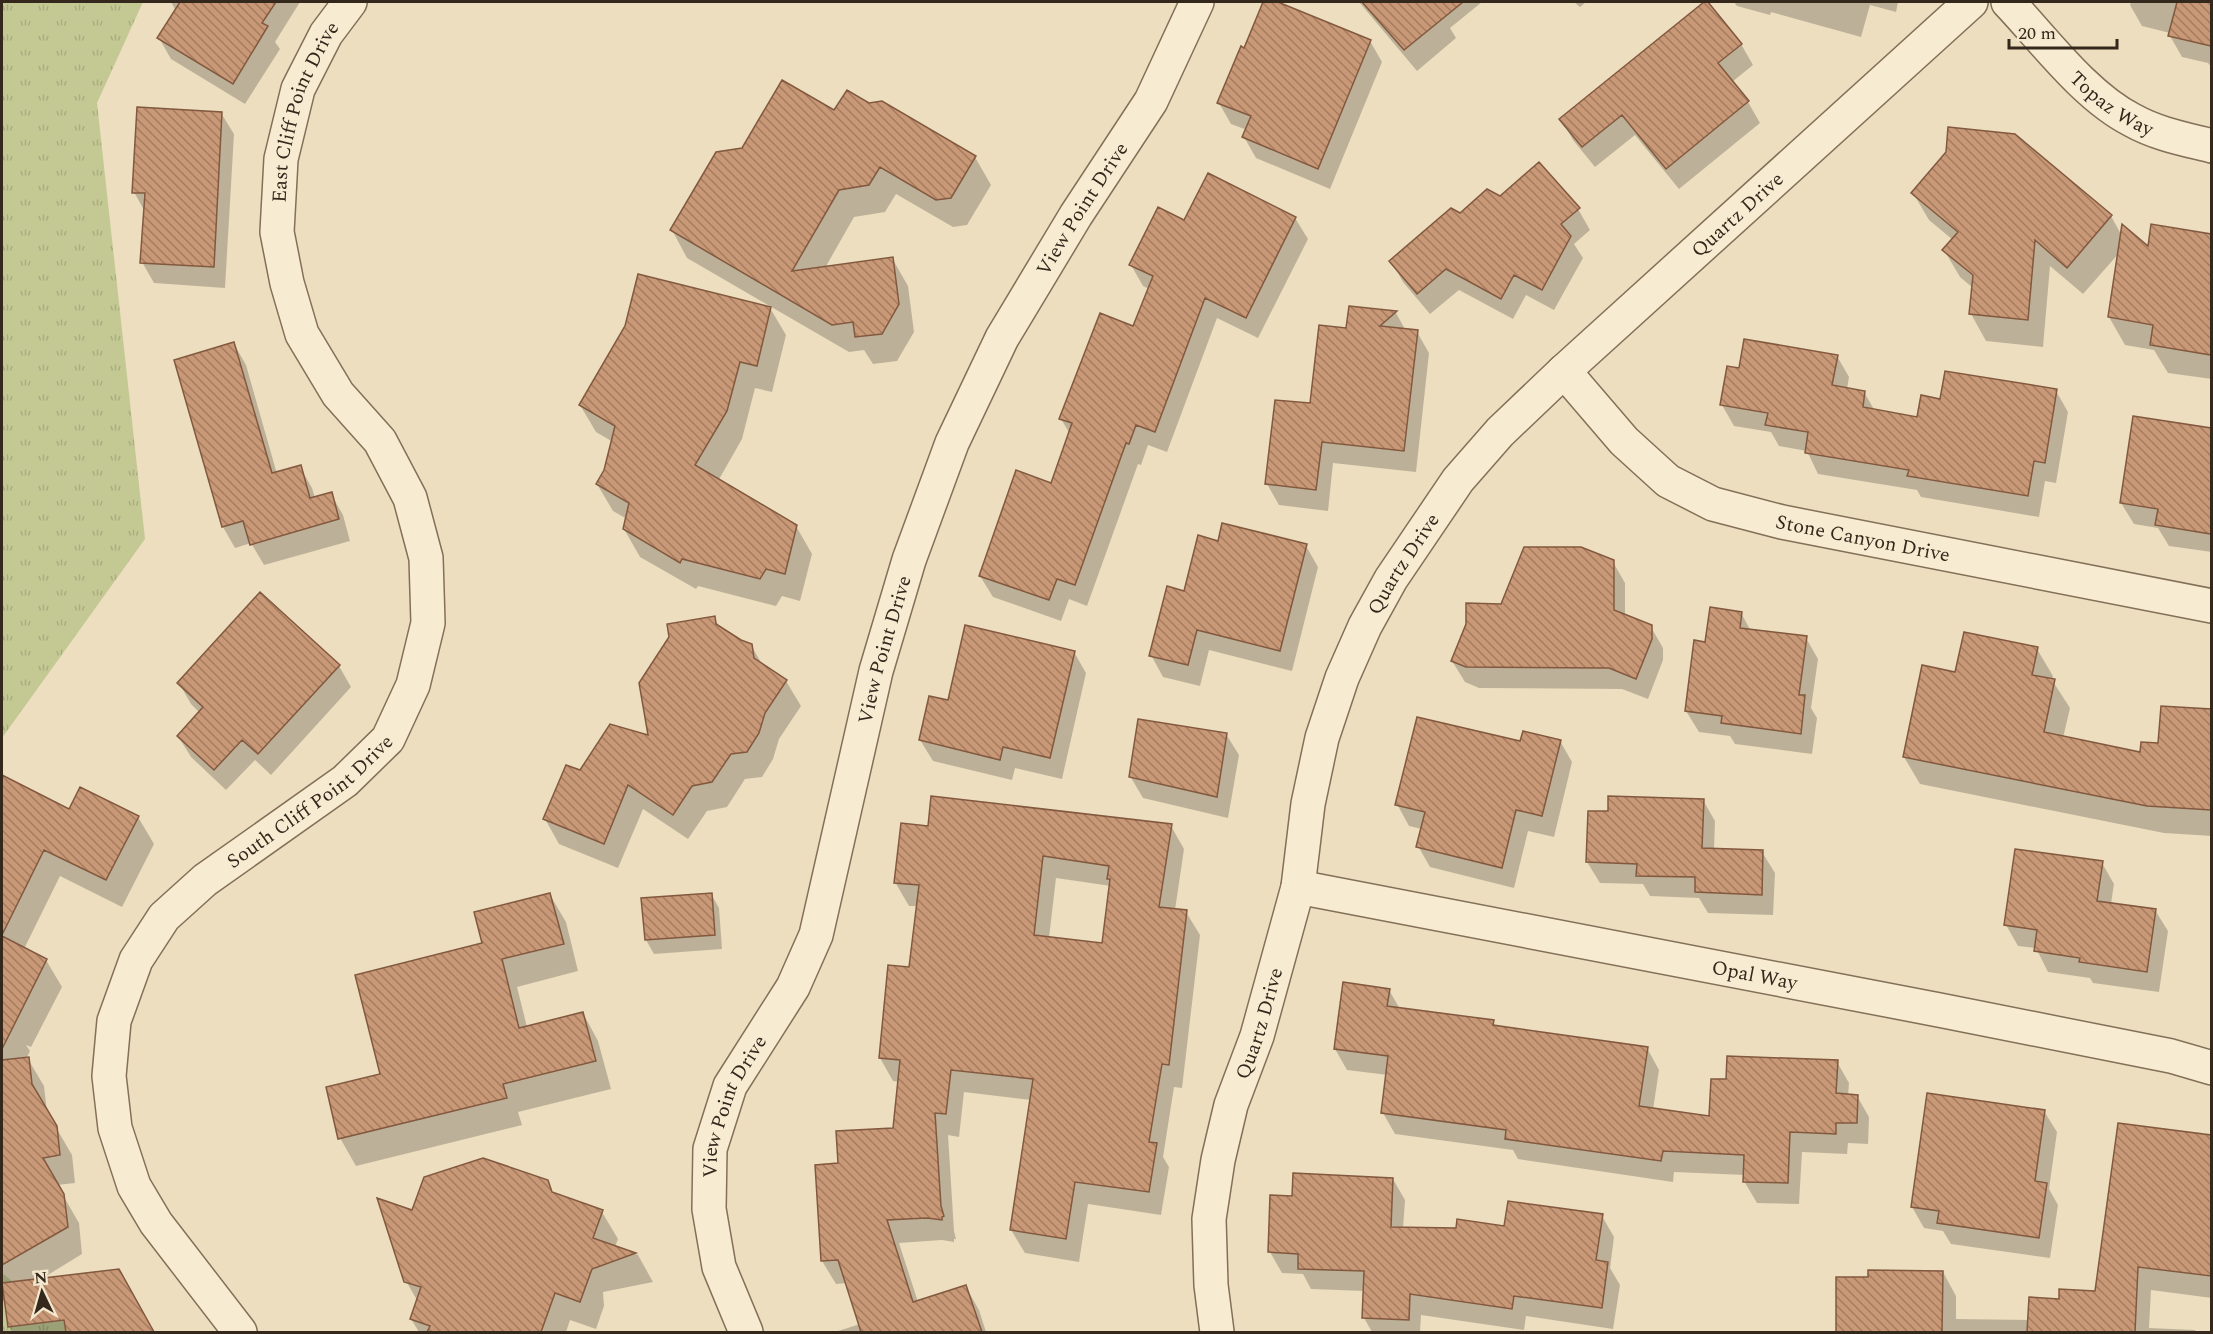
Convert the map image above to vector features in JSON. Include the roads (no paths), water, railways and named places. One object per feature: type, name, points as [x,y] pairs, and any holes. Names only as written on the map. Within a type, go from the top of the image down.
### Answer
[{"type":"street","name":"East Cliff Point Drive","points":[[277,232],[281,159],[298,89],[326,34],[350,2]]},
{"type":"street","name":"View Point Drive","points":[[746,1332],[719,1267],[710,1209],[710,1149],[730,1086],[793,987],[816,936],[876,670],[909,560],[952,443],[1002,338],[1076,215],[1152,101],[1197,2]]},
{"type":"street","name":"Quartz Drive","points":[[1217,1332],[1209,1219],[1218,1160],[1231,1104],[1257,1036],[1298,887],[1308,804],[1322,738],[1342,678],[1365,626],[1397,570],[1458,480],[1500,432],[1564,371],[1971,2]]},
{"type":"street","name":"Topaz Way","points":[[2008,2],[2095,95],[2131,120],[2168,136],[2211,146]]},
{"type":"street","name":"South Cliff Point Drive","points":[[240,1332],[156,1223],[134,1186],[114,1128],[109,1076],[114,1021],[136,960],[164,917],[204,879],[345,781],[388,739],[413,685],[428,623],[426,558],[410,498],[380,441],[338,394],[302,334],[286,283],[277,232]]},
{"type":"street","name":"Stone Canyon Drive","points":[[1564,371],[1624,441],[1668,481],[1713,504],[1782,522],[2211,606]]},
{"type":"street","name":"Opal Way","points":[[1298,887],[1939,1010],[2171,1056],[2211,1068]]}]
